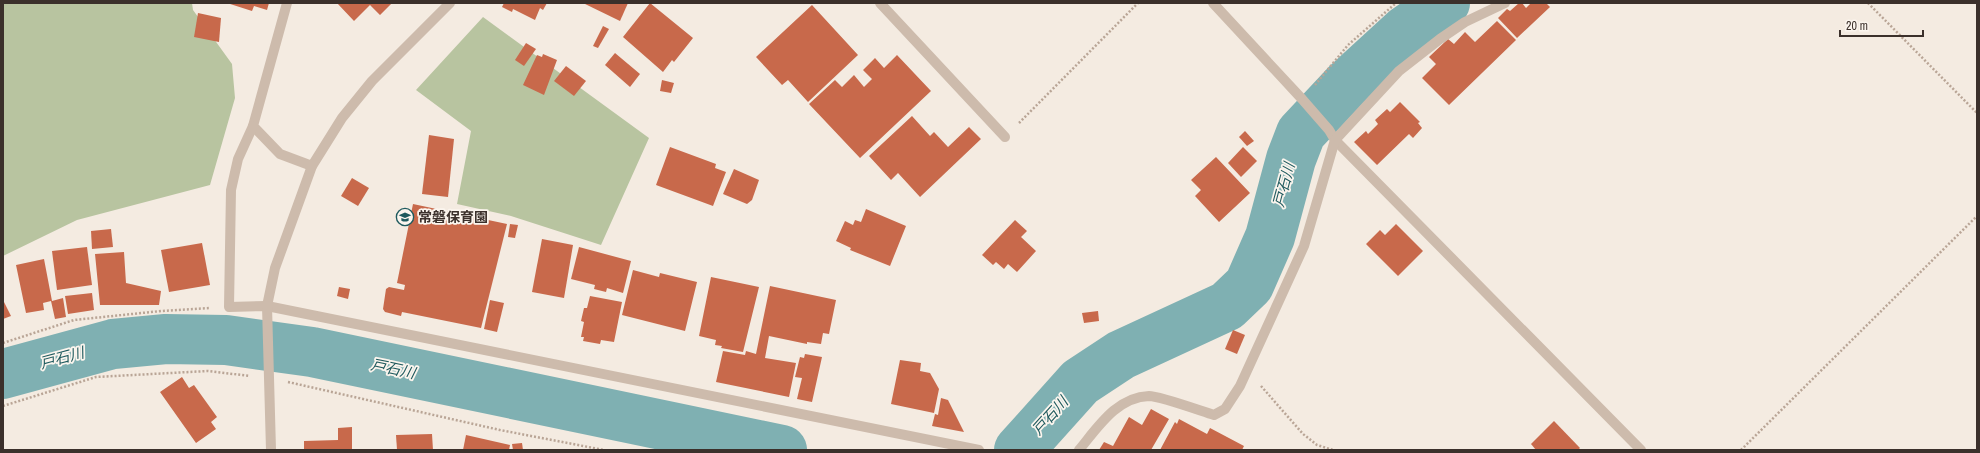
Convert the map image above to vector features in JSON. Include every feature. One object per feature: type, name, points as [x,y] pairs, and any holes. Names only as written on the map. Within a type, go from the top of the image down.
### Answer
[{"type":"street","points":[[287,3],[253,126],[238,159],[232,190],[229,308],[266,306],[979,450]]},
{"type":"street","points":[[271,450],[270,375],[266,306],[275,268],[312,166],[342,118],[372,81],[450,3]]},
{"type":"street","points":[[880,3],[1005,137]]},
{"type":"street","points":[[1213,3],[1305,103],[1329,130],[1335,140],[1641,450]]},
{"type":"street","points":[[1079,450],[1108,416],[1128,400],[1150,396],[1214,415],[1225,409],[1244,379],[1304,246],[1335,140],[1399,71],[1459,26],[1505,3]]},
{"type":"street","points":[[253,126],[280,154],[312,166]]},
{"type":"path","points":[[1005,137],[1138,3]]},
{"type":"path","points":[[1305,103],[1348,45],[1396,3]]},
{"type":"path","points":[[1868,3],[1977,113]]},
{"type":"path","points":[[1741,450],[1977,216]]},
{"type":"path","points":[[3,342],[74,320],[161,311],[229,308]]},
{"type":"path","points":[[3,406],[96,377],[208,371],[270,375],[500,430],[604,450]]},
{"type":"path","points":[[1244,379],[1263,387],[1303,434],[1317,445],[1333,450]]},
{"type":"green space","points":[[3,3],[192,3],[193,10],[232,64],[235,98],[210,185],[77,220],[3,256]]},
{"type":"green space","points":[[483,17],[649,138],[601,245],[511,216],[457,204],[471,131],[416,90]]},
{"type":"building","points":[[227,3],[269,3],[267,10],[254,6],[252,11]]},
{"type":"building","points":[[337,3],[392,3],[380,15],[370,5],[354,21]]},
{"type":"building","points":[[504,3],[547,3],[543,10],[540,8],[535,20],[513,9],[512,12],[502,7]]},
{"type":"building","points":[[583,3],[628,3],[620,21]]},
{"type":"building","points":[[650,3],[693,38],[674,62],[672,60],[663,72],[623,37]]},
{"type":"building","points":[[1519,3],[1522,3],[1526,8],[1531,3],[1546,3],[1550,7],[1517,38],[1498,18],[1507,9],[1510,11]]},
{"type":"building","points":[[812,5],[858,55],[808,102],[788,80],[782,85],[756,57]]},
{"type":"building","points":[[198,13],[221,18],[219,42],[194,37]]},
{"type":"building","points":[[1497,21],[1516,40],[1449,105],[1422,78],[1436,64],[1429,57],[1448,39],[1454,44],[1465,32],[1475,42]]},
{"type":"building","points":[[603,26],[609,29],[598,48],[593,46]]},
{"type":"building","points":[[526,43],[536,49],[524,66],[515,60]]},
{"type":"building","points":[[615,53],[640,74],[630,87],[605,65]]},
{"type":"building","points":[[543,54],[557,60],[544,95],[523,85],[537,55],[542,57]]},
{"type":"building","points":[[897,55],[931,91],[860,158],[809,104],[835,80],[842,87],[854,75],[864,87],[872,79],[863,70],[875,58],[884,68]]},
{"type":"building","points":[[566,66],[586,81],[574,96],[554,81]]},
{"type":"building","points":[[662,80],[674,83],[671,93],[660,91]]},
{"type":"building","points":[[1400,102],[1420,122],[1418,123],[1422,128],[1413,138],[1409,134],[1377,165],[1354,142],[1366,131],[1368,134],[1378,124],[1375,120],[1387,109],[1390,112]]},
{"type":"building","points":[[912,116],[930,136],[934,132],[948,147],[969,127],[981,139],[920,197],[898,173],[891,180],[869,156]]},
{"type":"building","points":[[1245,131],[1254,141],[1247,146],[1239,137]]},
{"type":"building","points":[[429,135],[454,139],[448,197],[422,194]]},
{"type":"building","points":[[670,147],[716,164],[715,168],[726,172],[713,206],[656,185]]},
{"type":"building","points":[[1243,147],[1257,161],[1241,177],[1228,163]]},
{"type":"building","points":[[1216,157],[1250,193],[1219,222],[1195,196],[1201,190],[1191,180]]},
{"type":"building","points":[[734,169],[759,180],[752,200],[747,204],[723,194]]},
{"type":"building","points":[[352,178],[369,188],[358,206],[341,196]]},
{"type":"building","points":[[413,204],[507,224],[481,328],[402,312],[401,316],[385,312],[383,309],[386,289],[389,287],[404,290],[405,285],[397,283]]},
{"type":"building","points":[[866,209],[906,226],[890,266],[850,250],[851,248],[836,241],[845,221],[853,225],[855,220],[861,222]]},
{"type":"building","points":[[1015,220],[1027,231],[1021,237],[1036,251],[1017,272],[1008,264],[1004,269],[996,262],[993,265],[982,255]]},
{"type":"building","points":[[510,224],[518,225],[515,238],[508,237]]},
{"type":"building","points":[[1396,224],[1423,251],[1398,276],[1366,244],[1380,230],[1385,235]]},
{"type":"building","points":[[111,229],[113,247],[92,249],[91,231]]},
{"type":"building","points":[[542,239],[573,245],[564,298],[532,292]]},
{"type":"building","points":[[202,243],[210,285],[169,292],[161,250]]},
{"type":"building","points":[[87,247],[92,285],[57,290],[52,251]]},
{"type":"building","points":[[579,247],[631,261],[623,293],[607,288],[606,292],[594,289],[595,285],[571,279]]},
{"type":"building","points":[[124,252],[126,283],[161,291],[159,305],[100,305],[95,254]]},
{"type":"building","points":[[44,259],[52,301],[63,298],[66,317],[55,319],[51,301],[43,303],[44,310],[26,313],[16,265]]},
{"type":"building","points":[[633,270],[659,277],[660,273],[697,282],[685,331],[622,315]]},
{"type":"building","points":[[711,277],[759,287],[743,352],[721,348],[722,346],[715,345],[716,340],[699,336]]},
{"type":"building","points":[[770,286],[836,300],[829,334],[823,333],[821,344],[807,342],[807,344],[769,336],[765,358],[796,363],[789,397],[716,382],[723,351],[745,355],[746,351],[756,354]]},
{"type":"building","points":[[339,287],[350,289],[348,299],[337,296]]},
{"type":"building","points":[[92,293],[94,310],[68,314],[65,296]]},
{"type":"building","points":[[590,296],[622,302],[614,342],[601,340],[600,344],[583,341],[584,337],[581,337],[584,322],[581,321],[584,308],[587,308]]},
{"type":"building","points":[[490,300],[504,303],[497,332],[484,329]]},
{"type":"building","points":[[3,302],[11,316],[3,319]]},
{"type":"building","points":[[1098,311],[1099,321],[1084,323],[1082,313]]},
{"type":"building","points":[[1233,330],[1245,335],[1237,354],[1225,349]]},
{"type":"building","points":[[805,354],[822,357],[812,402],[797,399],[802,378],[795,377],[800,357],[804,358]]},
{"type":"building","points":[[900,360],[921,363],[920,371],[930,373],[939,389],[934,413],[891,404]]},
{"type":"building","points":[[182,377],[189,388],[194,385],[217,417],[211,422],[216,429],[196,443],[160,392]]},
{"type":"building","points":[[941,398],[948,400],[964,432],[932,426],[935,414],[938,415]]},
{"type":"building","points":[[1151,409],[1169,419],[1151,450],[1099,450],[1104,442],[1113,446],[1129,417],[1142,425]]},
{"type":"building","points":[[1179,419],[1207,434],[1210,428],[1244,446],[1242,450],[1160,450],[1175,422],[1177,424]]},
{"type":"building","points":[[1554,421],[1580,448],[1578,450],[1536,450],[1531,444]]},
{"type":"building","points":[[352,427],[352,450],[304,450],[304,441],[338,440],[338,428]]},
{"type":"building","points":[[432,434],[433,450],[397,450],[396,435]]},
{"type":"building","points":[[466,435],[510,445],[509,450],[463,450]]},
{"type":"building","points":[[522,443],[523,450],[513,450],[512,444]]},
{"type":"waterway","name":"戸石川","points":[[1019,450],[1080,382],[1121,355],[1227,306],[1249,285],[1270,237],[1291,159],[1301,133],[1346,85],[1406,30],[1445,3]]},
{"type":"waterway","name":"戸石川","points":[[3,374],[113,344],[166,339],[226,340],[312,352],[782,450]]},
{"type":"place","name":"常磐保育園","points":[[405,217]]}]
